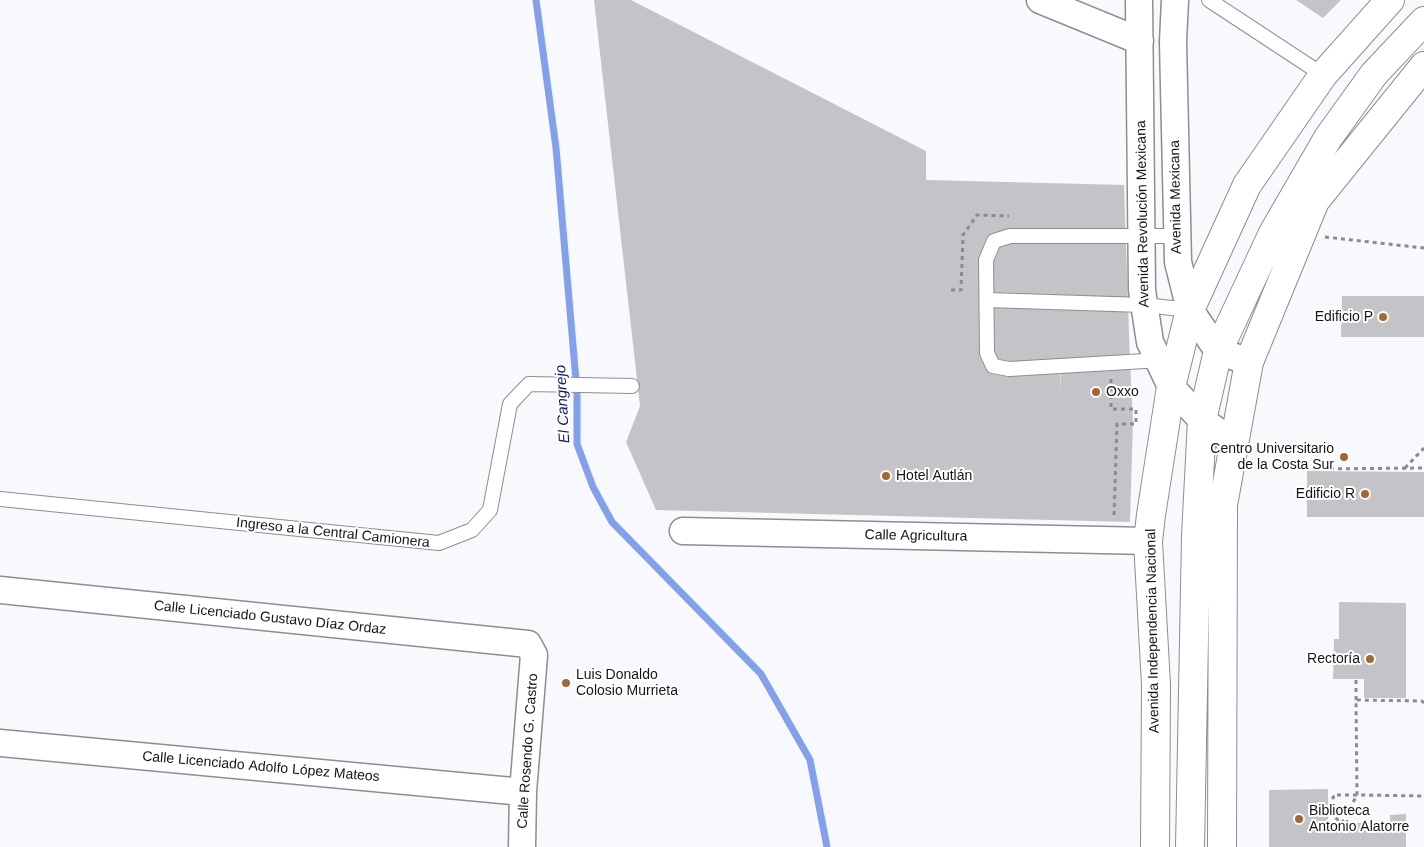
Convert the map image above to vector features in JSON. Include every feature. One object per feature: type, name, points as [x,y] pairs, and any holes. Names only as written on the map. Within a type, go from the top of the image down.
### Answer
[{"type":"street","points":[[1040,0],[1140,41],[1139,0]]},
{"type":"street","name":"Avenida Mexicana","points":[[1175,0],[1173,42],[1178,262],[1190,310],[1218,351]]},
{"type":"street","name":"Avenida Independencia Nacional","points":[[1155,847],[1156,685],[1148,541],[1171,387],[1168,360],[1246,185],[1323,75],[1390,0]]},
{"type":"street","points":[[1190,847],[1196,536],[1202,420],[1218,351],[1273,233],[1328,138],[1374,74],[1424,21]]},
{"type":"street","name":"Avenida Revolución Mexicana","points":[[1140,41],[1142,290],[1150,342],[1168,360]]},
{"type":"street","points":[[1222,847],[1223,505],[1249,362],[1315,201],[1424,66]]},
{"type":"street","points":[[1218,351],[1249,362]]},
{"type":"street","points":[[1171,387],[1202,420],[1234,443]]},
{"type":"street","name":"Calle Agricultura","points":[[683,531],[1148,541]]},
{"type":"street","name":"Calle Licenciado Gustavo Díaz Ordaz","points":[[0,590],[528,644],[534,655]]},
{"type":"street","name":"Calle Rosendo G. Castro","points":[[522,847],[523,792],[534,655]]},
{"type":"street","name":"Calle Licenciado Adolfo López Mateos","points":[[0,743],[523,792]]},
{"type":"lane","points":[[1209,0],[1323,75]]},
{"type":"lane","points":[[1168,360],[1010,369],[994,366],[986,353],[986,260],[994,241],[1010,236],[1177,236]]},
{"type":"lane","points":[[987,300],[1144,305],[1190,310]]},
{"type":"lane","name":"Ingreso a la Central Camionera","points":[[0,499],[440,543],[472,530],[490,510],[510,404],[529,384],[632,386]]},
{"type":"path","points":[[1324,237],[1424,248]]},
{"type":"path","points":[[1111,376],[1111,409],[1136,410],[1136,424],[1118,424],[1114,519]]},
{"type":"path","points":[[1405,468],[1424,448]]},
{"type":"path","points":[[1314,469],[1424,468]]},
{"type":"path","points":[[1356,679],[1358,795],[1342,823],[1333,816],[1333,797],[1337,795],[1358,795],[1424,796]]},
{"type":"path","points":[[1356,700],[1423,701]]},
{"type":"building","points":[[594,0],[631,0],[926,151],[926,180],[1124,185],[1133,420],[1130,522],[656,510],[626,442],[640,406]],"holes":[[[1060,360],[1130,363],[1061,367],[1061,394]]]},
{"type":"building","points":[[1296,0],[1341,0],[1323,18]]},
{"type":"building","name":"Edificio P","points":[[1342,296],[1424,296],[1424,337],[1341,337]]},
{"type":"building","name":"Edificio R","points":[[1307,471],[1424,472],[1424,517],[1307,517]]},
{"type":"building","name":"Rectoría","points":[[1339,602],[1406,603],[1406,698],[1364,698],[1364,679],[1333,679],[1334,639],[1339,639]]},
{"type":"building","name":"Biblioteca Antonio Alatorre","points":[[1328,789],[1328,823],[1390,823],[1390,815],[1406,814],[1406,847],[1269,847],[1269,790]]},
{"type":"waterway","name":"El Cangrejo","points":[[536,0],[556,148],[577,392],[577,444],[593,487],[612,522],[761,674],[810,760],[827,847]]},
{"type":"place","name":"Edificio P","points":[[1383,317]]},
{"type":"place","name":"Oxxo","points":[[1096,392]]},
{"type":"place","name":"Centro Universitario de la Costa Sur","points":[[1344,457]]},
{"type":"place","name":"Hotel Autlán","points":[[886,476]]},
{"type":"place","name":"Edificio R","points":[[1365,494]]},
{"type":"place","name":"Rectoría","points":[[1370,659]]},
{"type":"place","name":"Luis Donaldo Colosio Murrieta","points":[[566,683]]},
{"type":"place","name":"Biblioteca Antonio Alatorre","points":[[1299,819]]}]
